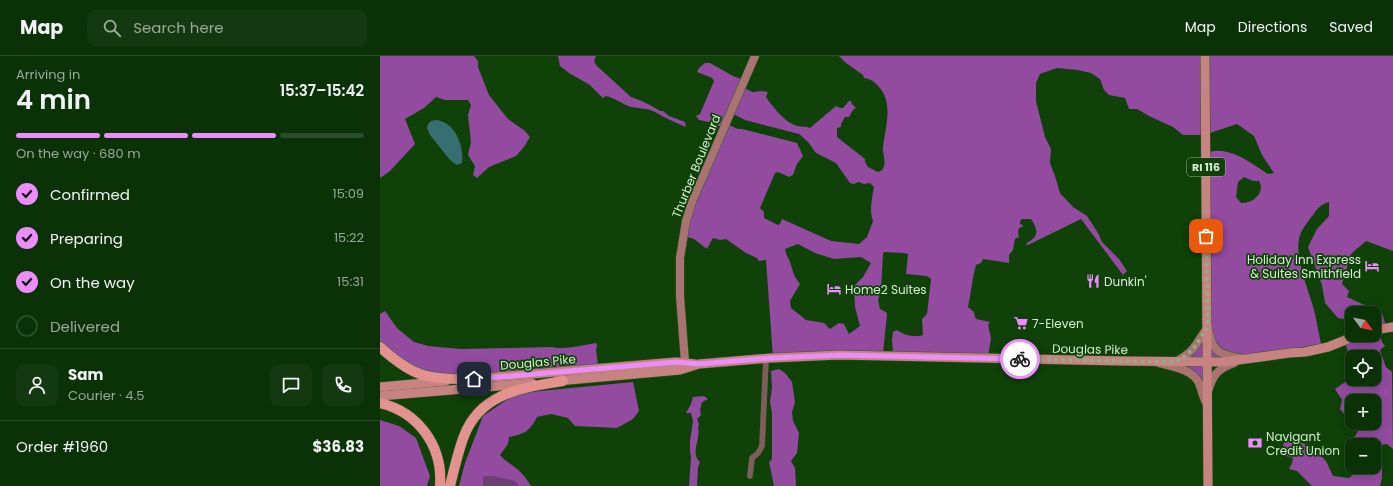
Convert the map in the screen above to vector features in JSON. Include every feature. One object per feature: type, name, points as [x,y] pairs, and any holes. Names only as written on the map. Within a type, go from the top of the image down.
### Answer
[{"type":"highway","points":[[380,347],[403,366],[417,373],[432,377],[465,380]]},
{"type":"highway","points":[[450,486],[464,436],[471,421],[483,408],[495,399],[514,390],[563,381]]},
{"type":"highway","points":[[380,403],[395,408],[408,416],[424,431],[438,456],[440,486]]},
{"type":"main road","name":"RI 116","points":[[1205,56],[1208,486]]},
{"type":"main road","points":[[1381,329],[1393,327]]},
{"type":"main road","name":"Douglas Pike","points":[[380,387],[685,362],[699,364],[818,356],[857,355],[1208,362],[1305,352],[1328,347],[1345,340]]},
{"type":"main road","name":"Douglas Pike","points":[[380,396],[680,370],[699,364]]},
{"type":"street","name":"Thurber Boulevard","points":[[685,362],[679,266],[684,228],[692,202],[755,56]]},
{"type":"street","points":[[1208,327],[1212,344],[1217,350],[1227,356],[1246,359]]},
{"type":"street","points":[[1175,362],[1194,350],[1200,337],[1208,327]]},
{"type":"street","points":[[750,476],[752,458],[758,453],[762,446],[766,359]]},
{"type":"street","points":[[1208,404],[1208,393],[1214,375],[1226,366],[1246,359]]},
{"type":"street","points":[[1155,362],[1178,369],[1194,377],[1199,383],[1204,400],[1208,404]]},
{"type":"shaded area","points":[[380,56],[474,56],[478,61],[478,67],[489,95],[508,119],[525,131],[530,137],[516,156],[489,167],[477,178],[473,175],[475,166],[468,155],[471,142],[468,115],[471,105],[468,100],[445,100],[436,97],[424,108],[405,119],[415,144],[390,171],[380,178]]},
{"type":"shaded area","points":[[558,56],[596,56],[594,61],[597,66],[631,97],[660,111],[663,111],[669,116],[685,122],[686,127],[652,110],[631,107],[606,96],[603,98],[590,85],[560,66]]},
{"type":"shaded area","points":[[839,56],[1393,56],[1393,251],[1366,241],[1351,254],[1342,284],[1349,291],[1347,297],[1367,306],[1345,306],[1345,320],[1338,318],[1325,303],[1322,285],[1308,247],[1317,229],[1329,216],[1329,202],[1316,210],[1301,233],[1298,244],[1300,264],[1313,305],[1321,344],[1206,363],[1206,393],[1198,380],[1178,363],[1205,327],[1205,154],[1213,151],[1230,153],[1246,160],[1268,174],[1274,173],[1262,155],[1254,136],[1237,124],[1204,135],[1183,135],[1173,127],[1137,109],[1129,109],[1125,98],[1109,95],[1104,90],[1100,79],[1091,73],[1057,68],[1040,74],[1036,83],[1036,101],[1045,137],[1051,149],[1050,163],[1060,193],[1073,207],[1087,216],[1102,242],[1119,259],[1127,271],[1123,275],[1081,219],[1026,245],[1036,234],[1036,229],[1031,219],[1022,219],[1020,224],[1024,226],[1019,228],[1019,237],[1015,239],[1013,250],[1009,255],[1009,263],[983,259],[981,263],[976,265],[968,307],[974,312],[976,319],[990,322],[988,325],[991,338],[988,357],[893,353],[893,332],[897,330],[910,336],[923,335],[922,319],[927,314],[931,279],[927,276],[906,274],[908,254],[884,252],[881,290],[878,300],[880,309],[887,314],[883,354],[773,358],[766,260],[759,261],[757,258],[746,253],[726,239],[720,240],[713,238],[707,249],[694,239],[684,236],[723,128],[713,123],[699,120],[696,116],[700,114],[714,81],[712,78],[697,72],[705,63],[710,63],[733,76],[744,80],[743,87],[752,92],[768,92],[766,97],[772,105],[793,125],[810,128],[836,106],[843,108],[849,101],[851,101],[856,108],[849,117],[845,117],[841,127],[837,128],[837,137],[865,159],[868,167],[878,172],[884,167],[883,149],[887,116],[886,101],[884,94],[879,87],[871,80],[864,78],[863,75]],"holes":[[[731,113],[745,120],[799,134],[808,142],[816,153],[836,163],[850,183],[870,183],[874,187],[871,209],[873,221],[867,237],[859,244],[831,241],[782,219],[778,225],[764,218],[764,212],[760,208],[775,173],[778,172],[789,177],[793,175],[797,164],[803,156],[797,143],[738,129],[727,124]],[[1244,177],[1253,181],[1259,181],[1261,190],[1257,197],[1253,200],[1241,203],[1236,197],[1238,182]],[[798,244],[815,253],[834,259],[861,257],[871,263],[863,277],[854,286],[855,307],[860,326],[849,334],[844,324],[839,323],[830,329],[824,323],[806,320],[791,308],[790,301],[800,284],[794,275],[785,249]]]},
{"type":"shaded area","points":[[385,311],[397,328],[414,342],[428,346],[461,349],[563,348],[596,343],[598,365],[448,377],[430,376],[380,346],[380,314]]},
{"type":"shaded area","points":[[1381,313],[1382,313],[1386,326],[1381,328]]},
{"type":"shaded area","points":[[1381,338],[1385,346],[1380,350],[1347,350],[1344,339],[1345,342],[1381,342]]},
{"type":"shaded area","points":[[1381,353],[1386,367],[1392,372],[1393,449],[1387,444],[1381,445],[1381,438],[1354,438],[1357,430],[1381,430],[1381,394],[1345,394],[1345,415],[1340,409],[1342,400],[1335,389],[1345,382],[1345,386],[1381,386]]},
{"type":"shaded area","points":[[779,369],[785,373],[792,382],[795,402],[792,412],[793,421],[799,433],[797,453],[791,461],[795,468],[796,486],[774,486],[769,462],[772,459],[772,413],[770,402],[772,388],[771,371]]},
{"type":"shaded area","points":[[633,382],[639,411],[633,419],[617,428],[575,426],[568,418],[551,414],[537,417],[529,429],[519,435],[509,437],[508,444],[500,455],[521,472],[531,486],[519,486],[515,481],[492,476],[483,477],[483,486],[459,486],[465,463],[483,416],[512,396],[530,392]]},
{"type":"shaded area","points":[[704,396],[708,399],[702,402],[700,410],[701,415],[697,419],[699,424],[699,432],[696,454],[700,462],[698,467],[697,486],[689,486],[691,457],[690,441],[693,421],[691,413],[686,413],[693,397]]},
{"type":"shaded area","points":[[380,420],[399,426],[416,438],[430,476],[427,486],[380,486]]},
{"type":"shaded area","points":[[1287,436],[1313,448],[1326,461],[1333,476],[1349,478],[1354,474],[1381,474],[1381,462],[1382,477],[1380,486],[1312,486],[1297,471],[1289,469],[1293,458],[1283,455],[1283,445]]},
{"type":"shaded area","points":[[492,476],[516,481],[519,486],[483,486],[483,477]]},
{"type":"water","points":[[436,120],[448,125],[457,136],[460,142],[462,163],[457,165],[450,160],[430,135],[427,128],[428,124],[431,121]]},
{"type":"way so far","points":[[1020,359],[1175,362],[1190,353],[1194,350],[1200,337],[1208,327],[1206,236]]},
{"type":"place","name":"Holiday Inn Express & Suites Smithfield","points":[[1372,266]]},
{"type":"place","name":"Dunkin'","points":[[1093,281]]},
{"type":"place","name":"Home2 Suites","points":[[834,289]]},
{"type":"place","name":"7-Eleven","points":[[1021,323]]},
{"type":"place","name":"Navigant Credit Union","points":[[1255,443]]},
{"type":"route","points":[[474,379],[676,362],[699,364],[771,358],[840,355],[1020,359]]}]
